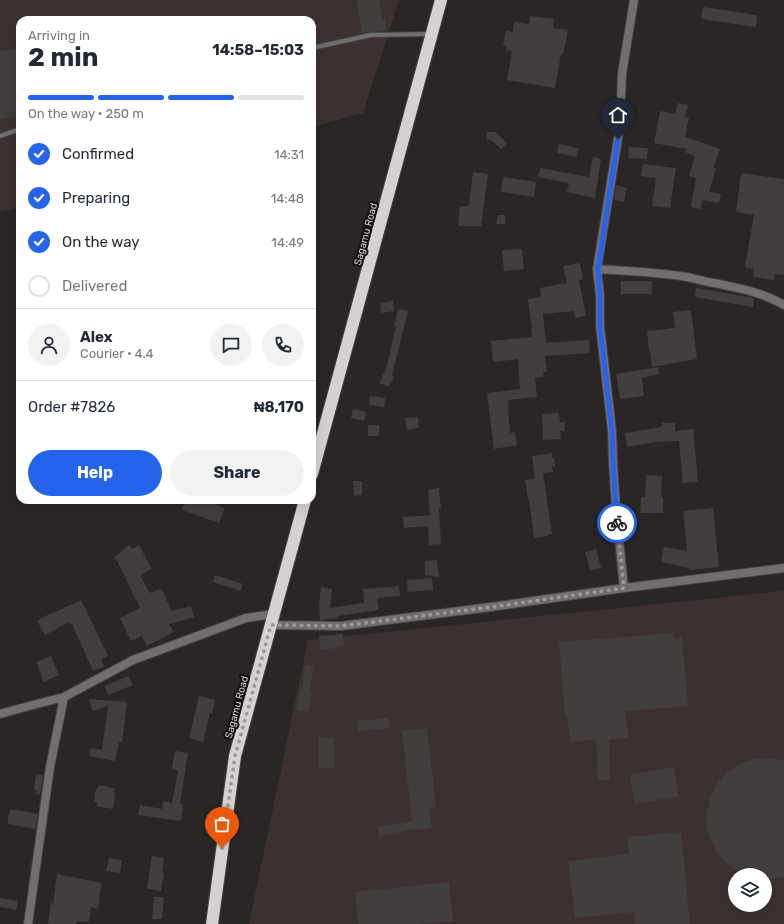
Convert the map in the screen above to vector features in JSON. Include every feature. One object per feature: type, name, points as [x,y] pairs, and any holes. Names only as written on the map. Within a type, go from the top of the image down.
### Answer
[{"type":"highway","name":"Sagamu Road","points":[[316,459],[441,0]]},
{"type":"highway","name":"Sagamu Road","points":[[212,924],[235,756],[304,504]]},
{"type":"street","points":[[624,588],[616,510],[612,431],[600,326],[598,269],[620,126],[622,74],[634,0]]},
{"type":"street","points":[[598,269],[651,272],[687,277],[750,291],[770,297],[784,305]]},
{"type":"street","points":[[0,714],[64,697],[133,660],[246,618],[341,626],[784,568]]},
{"type":"street","points":[[28,924],[50,766],[64,697]]},
{"type":"lane","points":[[316,47],[371,35],[432,34]]},
{"type":"lane","points":[[0,136],[16,130]]},
{"type":"shaded area","points":[[0,0],[399,0],[363,113],[316,126],[316,16],[16,16],[16,208],[0,212]]},
{"type":"shaded area","points":[[784,591],[784,924],[249,924],[308,640]]},
{"type":"building","points":[[356,0],[379,0],[382,20],[385,19],[387,30],[362,33]]},
{"type":"building","points":[[703,7],[757,15],[756,27],[701,19]]},
{"type":"building","points":[[530,16],[554,19],[553,28],[568,30],[563,54],[561,54],[555,88],[507,80],[512,51],[506,50],[507,46],[503,45],[506,30],[513,32],[514,22],[529,24]]},
{"type":"building","points":[[16,49],[16,117],[0,120],[0,52]]},
{"type":"building","points":[[678,103],[688,105],[685,117],[689,117],[685,137],[720,149],[713,168],[716,169],[709,192],[721,194],[719,203],[702,200],[701,209],[691,207],[696,178],[689,176],[695,156],[685,152],[687,149],[654,143],[660,111],[675,114]]},
{"type":"building","points":[[487,132],[495,132],[507,143],[501,149],[491,140],[486,139]]},
{"type":"building","points":[[559,144],[579,148],[577,157],[557,153]]},
{"type":"building","points":[[629,147],[648,148],[647,159],[628,158]]},
{"type":"building","points":[[593,157],[601,159],[595,198],[567,192],[569,183],[538,177],[540,168],[589,177]]},
{"type":"building","points":[[643,164],[676,168],[670,208],[652,206],[656,178],[641,176]]},
{"type":"building","points":[[473,172],[488,174],[481,226],[458,226],[460,206],[469,206]]},
{"type":"building","points":[[741,173],[784,179],[784,275],[775,274],[774,280],[753,277],[754,269],[745,267],[754,215],[736,212]]},
{"type":"building","points":[[503,177],[536,182],[534,197],[501,192]]},
{"type":"building","points":[[616,185],[627,188],[624,202],[614,200]]},
{"type":"building","points":[[498,215],[505,215],[505,224],[496,224]]},
{"type":"building","points":[[522,249],[524,269],[504,271],[502,250]]},
{"type":"building","points":[[580,263],[583,279],[579,280],[586,316],[575,318],[574,311],[543,314],[546,343],[589,340],[590,353],[545,356],[547,372],[543,372],[544,377],[535,378],[537,397],[508,400],[510,433],[515,432],[517,445],[494,449],[487,393],[520,389],[518,359],[493,362],[491,341],[532,337],[528,299],[541,297],[540,288],[567,283],[563,266]]},
{"type":"building","points":[[621,281],[652,281],[652,294],[621,294]]},
{"type":"building","points":[[696,288],[754,298],[753,307],[695,297]]},
{"type":"building","points":[[393,301],[394,311],[381,313],[380,303]]},
{"type":"building","points":[[398,309],[408,311],[392,376],[394,377],[389,387],[379,383],[386,369],[396,326],[394,326]]},
{"type":"building","points":[[691,310],[697,359],[652,367],[647,331],[675,328],[673,312]]},
{"type":"building","points":[[658,367],[659,374],[642,378],[644,396],[620,399],[616,374]]},
{"type":"building","points":[[370,396],[385,398],[384,407],[369,405]]},
{"type":"building","points":[[353,409],[366,412],[364,421],[351,418]]},
{"type":"building","points":[[559,413],[560,422],[565,422],[565,431],[560,431],[561,439],[543,440],[542,414]]},
{"type":"building","points":[[418,417],[419,428],[407,430],[405,418]]},
{"type":"building","points":[[662,423],[675,423],[675,431],[693,429],[698,482],[683,483],[679,441],[655,442],[627,447],[625,433],[662,427]]},
{"type":"building","points":[[368,425],[379,425],[379,436],[368,436]]},
{"type":"building","points":[[552,453],[555,466],[552,466],[553,472],[543,473],[552,534],[534,538],[525,480],[535,479],[532,456]]},
{"type":"building","points":[[646,475],[662,476],[661,497],[663,497],[663,513],[640,513],[641,497],[645,497]]},
{"type":"building","points":[[353,481],[362,481],[362,495],[354,496]]},
{"type":"building","points":[[439,488],[441,509],[439,509],[441,544],[429,545],[428,526],[404,528],[403,517],[430,515],[428,490]]},
{"type":"building","points":[[184,504],[214,504],[225,508],[219,523],[182,510]]},
{"type":"building","points":[[713,508],[719,567],[689,570],[689,568],[661,562],[664,547],[687,551],[683,511]]},
{"type":"building","points":[[129,545],[132,549],[139,545],[152,569],[140,575],[150,593],[161,588],[172,611],[191,606],[194,617],[169,624],[174,632],[147,646],[142,636],[131,641],[120,618],[140,608],[117,561],[114,558]]},
{"type":"building","points":[[596,549],[601,568],[590,571],[585,552]]},
{"type":"building","points":[[437,560],[439,577],[425,575],[425,561]]},
{"type":"building","points":[[215,575],[243,584],[241,591],[213,582]]},
{"type":"building","points":[[432,578],[433,590],[408,592],[407,580]]},
{"type":"building","points":[[399,586],[400,596],[377,598],[379,610],[320,620],[319,606],[321,587],[332,589],[330,608],[364,603],[363,589]]},
{"type":"building","points":[[81,600],[108,656],[101,659],[104,667],[93,671],[72,624],[70,625],[69,622],[45,635],[37,621]]},
{"type":"building","points":[[673,633],[673,638],[682,637],[688,706],[625,711],[629,737],[609,740],[610,780],[598,780],[596,739],[570,742],[567,716],[565,716],[559,642]]},
{"type":"building","points":[[343,634],[344,647],[321,650],[319,636]]},
{"type":"building","points":[[51,656],[59,675],[44,682],[36,662]]},
{"type":"building","points":[[305,665],[313,666],[310,691],[312,692],[308,712],[296,710],[300,690],[302,690]]},
{"type":"building","points":[[129,676],[133,685],[108,695],[105,686]]},
{"type":"building","points":[[199,696],[215,700],[212,714],[210,713],[203,742],[189,738]]},
{"type":"building","points":[[89,699],[127,702],[122,742],[119,742],[115,761],[89,756],[91,748],[102,750],[108,706],[93,711]]},
{"type":"building","points":[[389,718],[390,728],[358,731],[357,721]]},
{"type":"building","points":[[427,728],[436,807],[429,808],[432,828],[420,830],[420,828],[379,836],[378,827],[412,821],[402,731]]},
{"type":"building","points":[[319,738],[334,738],[334,768],[319,768]]},
{"type":"building","points":[[175,751],[188,753],[180,804],[183,805],[181,821],[138,815],[140,805],[162,809],[163,801],[172,803],[178,771],[172,769]]},
{"type":"building","points":[[764,758],[784,760],[784,877],[772,879],[772,868],[733,868],[718,854],[709,837],[706,817],[710,797],[720,780],[727,773],[735,767],[754,759]]},
{"type":"building","points":[[674,767],[679,796],[635,804],[630,775]]},
{"type":"building","points":[[36,774],[43,775],[40,795],[35,794],[36,790],[34,790]]},
{"type":"building","points":[[99,785],[115,788],[113,809],[96,806],[97,802],[94,802],[95,792]]},
{"type":"building","points":[[11,809],[38,814],[35,829],[8,824],[8,816]]},
{"type":"building","points":[[681,832],[690,924],[635,924],[634,912],[575,918],[568,861],[629,854],[627,837]]},
{"type":"building","points":[[152,856],[164,858],[162,873],[164,873],[161,891],[147,889]]},
{"type":"building","points":[[109,858],[122,860],[120,873],[106,871]]},
{"type":"building","points":[[57,874],[102,883],[98,909],[91,907],[89,922],[77,921],[76,924],[48,924],[51,903],[53,904]]},
{"type":"building","points":[[449,882],[453,921],[420,924],[358,924],[355,892]]},
{"type":"building","points":[[154,897],[164,897],[162,919],[152,919]]},
{"type":"building","points":[[0,898],[18,901],[16,910],[0,907]]},
{"type":"way so far","points":[[222,848],[235,756],[271,625],[341,626],[624,588],[617,523]]},
{"type":"route","points":[[617,523],[612,431],[600,326],[598,269],[618,139]]}]
